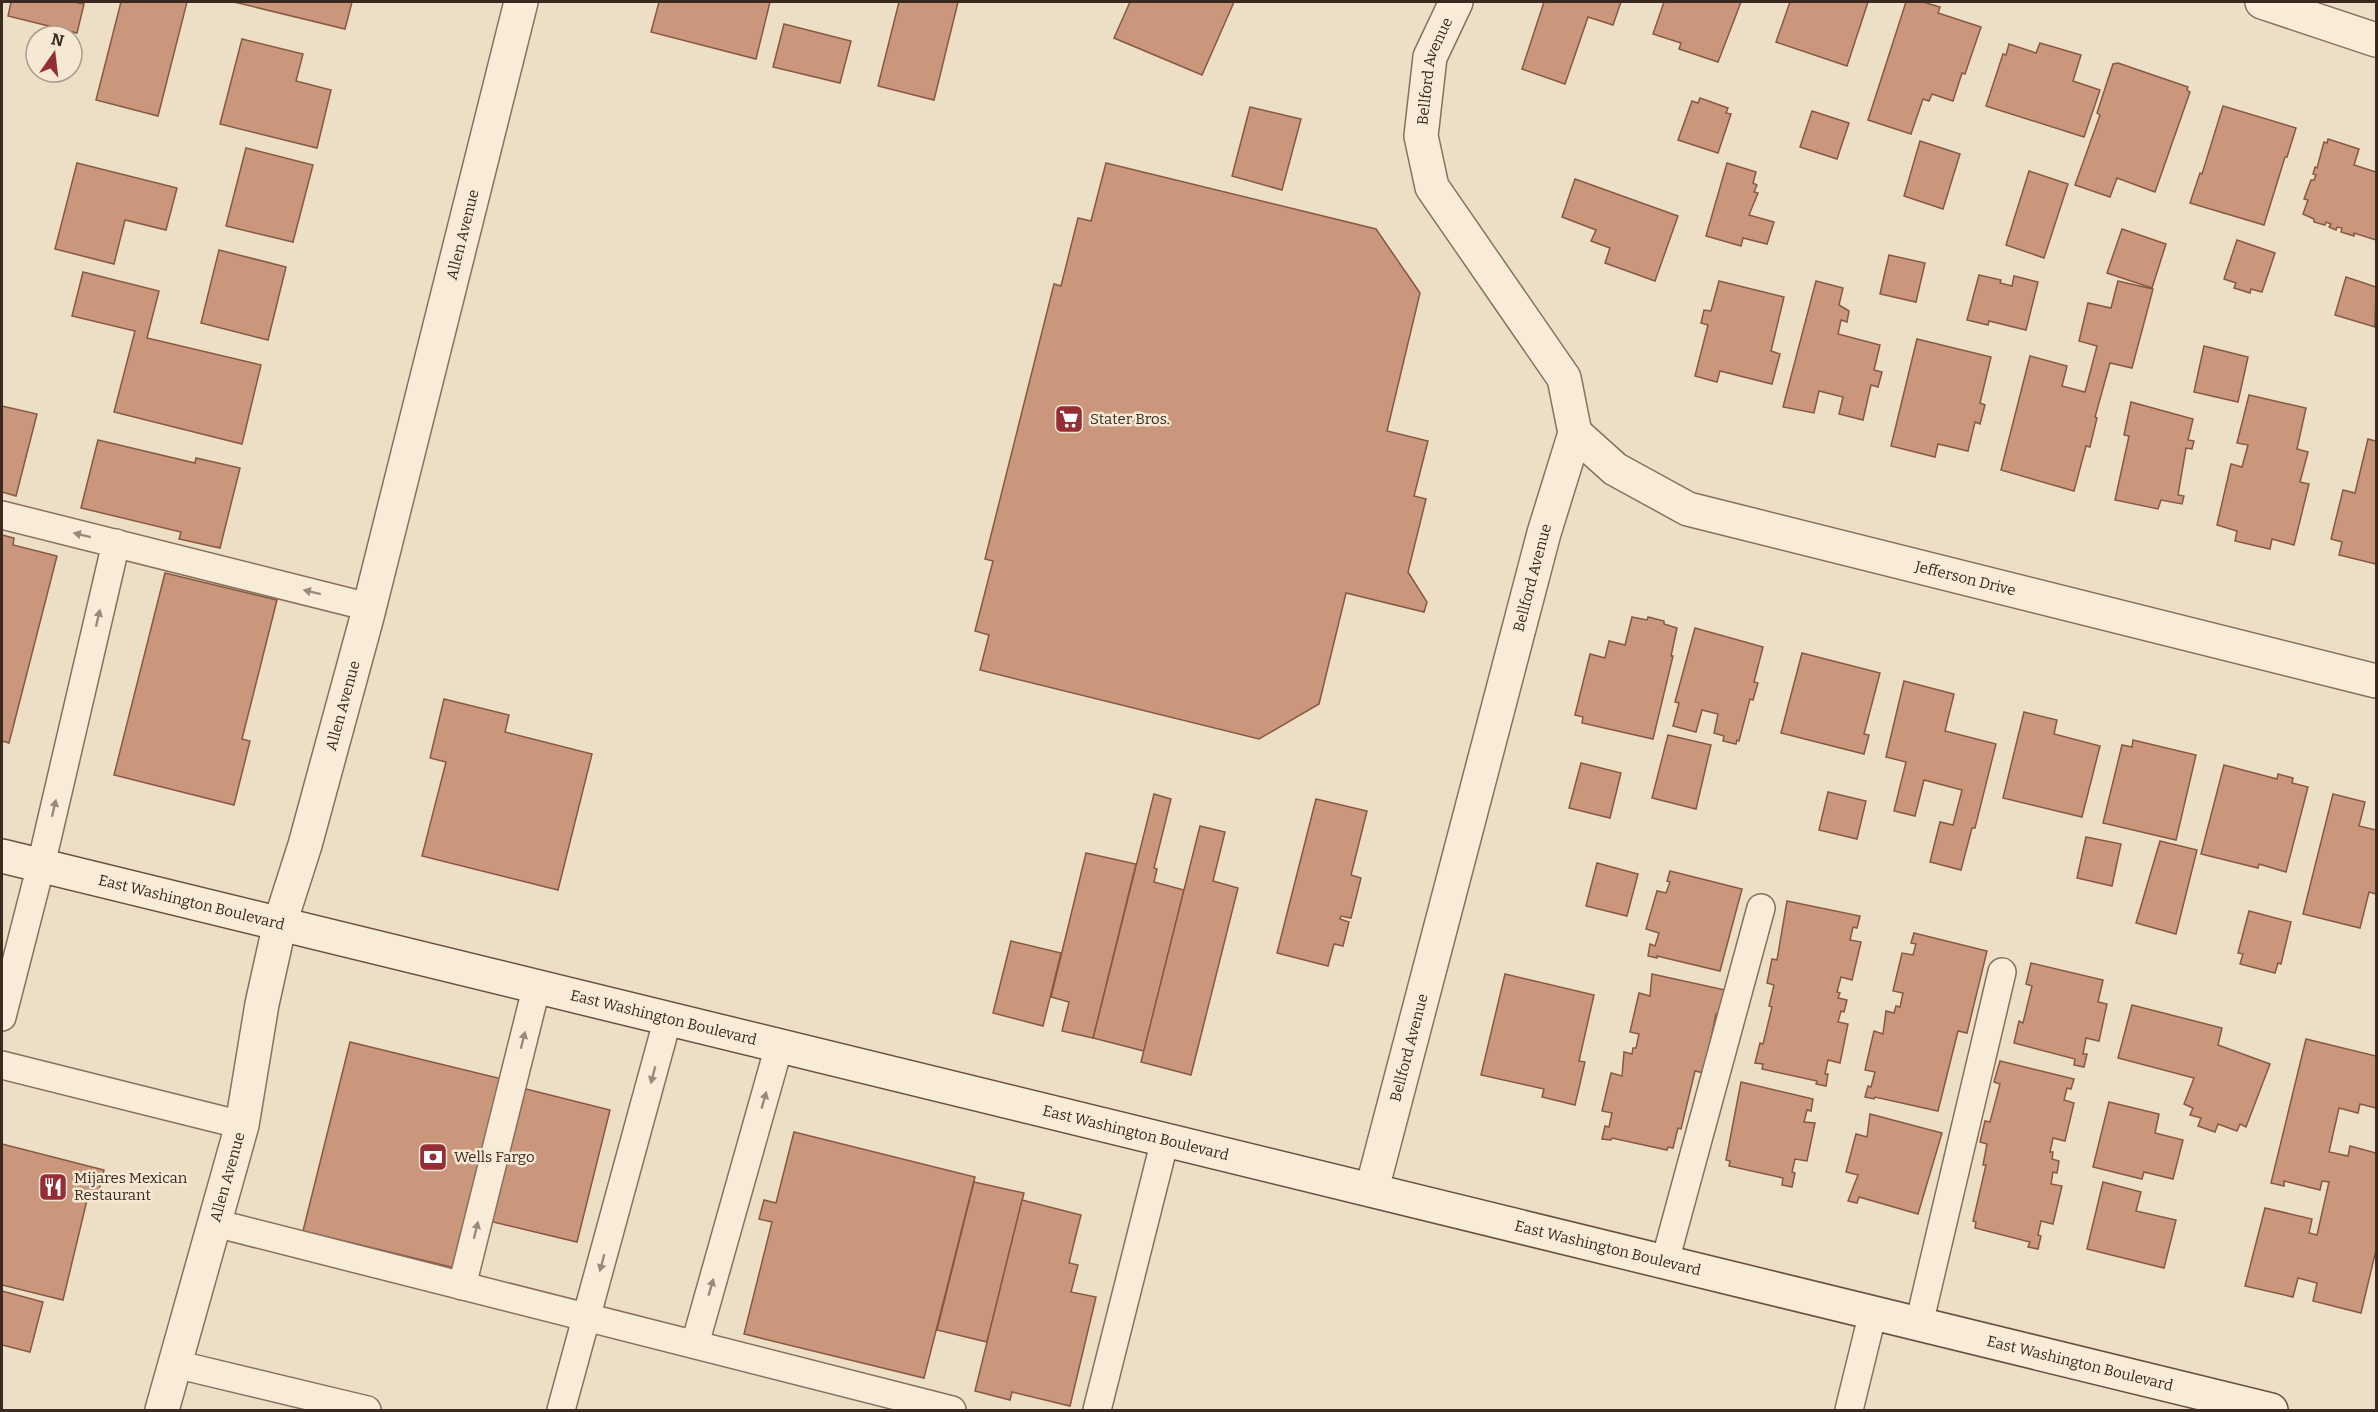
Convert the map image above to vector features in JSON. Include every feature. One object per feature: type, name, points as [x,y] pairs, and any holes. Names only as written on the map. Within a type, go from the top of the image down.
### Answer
[{"type":"street","name":"Allen Avenue","points":[[162,1410],[242,1125],[262,1004],[280,923],[305,845],[369,607],[521,2]]},
{"type":"street","name":"Bellford Avenue","points":[[1372,1189],[1544,533],[1575,433],[1564,378],[1432,186],[1421,136],[1430,57],[1456,2]]},
{"type":"street","points":[[2262,2],[2376,40]]},
{"type":"street","name":"Jefferson Drive","points":[[1575,433],[1615,469],[1688,509],[2376,681]]},
{"type":"street","name":"East Washington Boulevard","points":[[2,856],[2271,1410]]},
{"type":"lane","points":[[2,515],[369,607]]},
{"type":"lane","points":[[2,1017],[41,865],[116,543]]},
{"type":"lane","points":[[1665,1261],[1761,908]]},
{"type":"lane","points":[[1919,1324],[2002,972]]},
{"type":"lane","points":[[462,1286],[537,986]]},
{"type":"lane","points":[[561,1410],[668,1018]]},
{"type":"lane","points":[[695,1344],[779,1046]]},
{"type":"lane","points":[[2,1065],[242,1125]]},
{"type":"lane","points":[[1097,1410],[1165,1140]]},
{"type":"lane","points":[[215,1223],[952,1410]]},
{"type":"lane","points":[[1849,1410],[1873,1312]]},
{"type":"lane","points":[[175,1364],[367,1410]]},
{"type":"building","points":[[11,2],[84,4],[79,24],[40,24],[8,16]]},
{"type":"building","points":[[121,2],[187,2],[158,116],[96,100]]},
{"type":"building","points":[[234,2],[352,2],[345,29]]},
{"type":"building","points":[[659,2],[770,2],[756,59],[651,32]]},
{"type":"building","points":[[899,2],[958,2],[934,100],[878,86]]},
{"type":"building","points":[[1130,2],[1234,2],[1202,75],[1114,38]]},
{"type":"building","points":[[1544,2],[1621,2],[1613,25],[1588,17],[1565,84],[1522,69]]},
{"type":"building","points":[[1664,2],[1741,2],[1718,62],[1679,49],[1681,43],[1653,34]]},
{"type":"building","points":[[1790,2],[1868,2],[1847,66],[1776,42]]},
{"type":"building","points":[[1906,2],[1923,2],[1940,7],[1938,13],[1981,27],[1953,101],[1932,94],[1929,101],[1923,99],[1911,134],[1868,120]]},
{"type":"building","points":[[784,24],[851,41],[840,83],[773,67]]},
{"type":"building","points":[[242,39],[303,54],[296,81],[331,90],[317,148],[220,124]]},
{"type":"building","points":[[2040,43],[2081,55],[2073,81],[2100,90],[2084,137],[1986,106],[2003,54],[2006,55],[2009,44],[2036,53]]},
{"type":"building","points":[[2118,63],[2188,87],[2187,90],[2190,92],[2155,192],[2117,178],[2110,197],[2075,185],[2100,115],[2097,113],[2113,64]]},
{"type":"building","points":[[1700,98],[1728,108],[1726,113],[1731,114],[1718,153],[1678,140],[1692,101],[1698,103]]},
{"type":"building","points":[[2223,106],[2296,128],[2264,225],[2190,203],[2200,173],[2202,174]]},
{"type":"building","points":[[1250,107],[1301,119],[1282,190],[1232,176]]},
{"type":"building","points":[[1812,111],[1849,123],[1837,159],[1800,147]]},
{"type":"building","points":[[2328,139],[2359,149],[2354,165],[2376,172],[2376,240],[2354,233],[2354,236],[2341,232],[2342,228],[2337,227],[2336,230],[2329,227],[2331,224],[2314,222],[2314,219],[2303,214],[2308,200],[2304,199],[2311,180],[2314,180],[2316,175],[2313,174],[2315,167],[2317,168],[2324,142],[2327,143]]},
{"type":"building","points":[[1920,141],[1960,154],[1943,209],[1904,196]]},
{"type":"building","points":[[246,148],[313,165],[293,242],[226,226]]},
{"type":"building","points":[[77,163],[177,188],[166,230],[125,220],[114,264],[55,249]]},
{"type":"building","points":[[1106,163],[1376,229],[1420,293],[1387,431],[1428,441],[1414,496],[1426,499],[1408,572],[1427,602],[1424,612],[1346,593],[1319,704],[1259,739],[980,670],[989,635],[975,631],[993,561],[985,559],[1054,284],[1061,286],[1078,218],[1091,221]]},
{"type":"building","points":[[1727,163],[1756,172],[1753,183],[1757,185],[1754,192],[1758,193],[1749,215],[1774,222],[1767,244],[1743,238],[1741,246],[1706,236]]},
{"type":"building","points":[[2029,171],[2068,184],[2044,258],[2006,245]]},
{"type":"building","points":[[1575,179],[1678,216],[1655,281],[1605,263],[1610,248],[1591,241],[1596,230],[1562,217]]},
{"type":"building","points":[[2122,229],[2166,244],[2152,288],[2107,273]]},
{"type":"building","points":[[2237,240],[2275,253],[2262,292],[2251,289],[2250,293],[2234,288],[2236,283],[2224,279]]},
{"type":"building","points":[[219,250],[286,267],[268,340],[201,323]]},
{"type":"building","points":[[1889,255],[1925,263],[1916,302],[1880,294]]},
{"type":"building","points":[[83,272],[159,291],[147,338],[261,365],[242,444],[114,412],[135,331],[72,316]]},
{"type":"building","points":[[1979,275],[2001,280],[2000,283],[2012,286],[2014,276],[2038,282],[2026,330],[1989,321],[1988,325],[1967,320]]},
{"type":"building","points":[[2346,277],[2376,287],[2375,327],[2335,315]]},
{"type":"building","points":[[1719,281],[1784,297],[1771,351],[1780,354],[1772,384],[1720,371],[1717,382],[1695,376],[1708,325],[1701,323],[1704,310],[1711,311]]},
{"type":"building","points":[[1816,281],[1843,288],[1839,305],[1849,311],[1847,322],[1841,320],[1838,334],[1880,345],[1874,370],[1882,372],[1878,387],[1871,385],[1863,420],[1839,414],[1843,397],[1819,391],[1814,413],[1783,407]]},
{"type":"building","points":[[2118,281],[2153,289],[2132,368],[2110,363],[2095,417],[2097,418],[2090,447],[2086,446],[2074,491],[2001,470],[2030,356],[2067,366],[2062,386],[2085,392],[2097,346],[2079,341],[2088,303],[2111,308]]},
{"type":"building","points":[[1917,339],[1991,357],[1980,403],[1985,405],[1980,424],[1975,422],[1968,451],[1938,444],[1935,457],[1891,446]]},
{"type":"building","points":[[2204,346],[2248,357],[2238,402],[2194,392]]},
{"type":"building","points":[[2249,395],[2306,408],[2297,449],[2308,452],[2300,482],[2309,484],[2294,545],[2272,539],[2270,549],[2235,541],[2237,531],[2217,525],[2231,464],[2242,467],[2248,445],[2237,443]]},
{"type":"building","points":[[2131,402],[2193,419],[2188,440],[2194,441],[2192,449],[2186,448],[2178,495],[2184,496],[2182,504],[2161,500],[2158,509],[2115,500],[2129,436],[2124,435]]},
{"type":"building","points":[[2,406],[37,414],[16,496],[2,492]]},
{"type":"building","points":[[2368,439],[2376,441],[2376,564],[2339,555],[2342,542],[2331,539],[2343,490],[2355,493]]},
{"type":"building","points":[[98,440],[195,463],[196,458],[240,468],[220,548],[179,539],[181,532],[81,508]]},
{"type":"building","points":[[2,535],[14,538],[13,545],[57,556],[9,743],[2,741]]},
{"type":"building","points":[[165,573],[277,600],[242,739],[250,741],[234,805],[114,775]]},
{"type":"building","points":[[1632,617],[1647,620],[1648,617],[1664,621],[1664,624],[1677,628],[1671,656],[1673,656],[1653,739],[1582,723],[1583,717],[1575,715],[1590,654],[1605,658],[1609,641],[1625,645]]},
{"type":"building","points":[[1695,628],[1763,647],[1754,682],[1758,683],[1753,700],[1750,699],[1739,741],[1737,740],[1736,744],[1723,741],[1724,736],[1714,733],[1718,714],[1702,710],[1696,732],[1673,726],[1679,703],[1675,702]]},
{"type":"building","points":[[1802,653],[1880,673],[1864,734],[1869,735],[1864,754],[1781,733]]},
{"type":"building","points":[[1904,681],[1954,694],[1945,731],[1996,744],[1975,828],[1972,828],[1961,870],[1930,862],[1940,822],[1953,825],[1962,790],[1924,780],[1915,816],[1894,811],[1906,762],[1886,757]]},
{"type":"building","points":[[444,699],[509,715],[505,732],[592,754],[558,890],[422,856],[446,762],[430,758]]},
{"type":"building","points":[[2024,712],[2057,720],[2054,734],[2100,746],[2082,817],[2003,798]]},
{"type":"building","points":[[1668,735],[1711,745],[1696,809],[1652,798]]},
{"type":"building","points":[[2133,740],[2196,755],[2176,840],[2103,823],[2122,745],[2132,747]]},
{"type":"building","points":[[1581,763],[1621,773],[1610,818],[1569,808]]},
{"type":"building","points":[[2224,765],[2277,779],[2278,774],[2293,778],[2292,783],[2308,787],[2286,872],[2259,864],[2258,868],[2201,854]]},
{"type":"building","points":[[1828,792],[1866,801],[1857,839],[1819,830]]},
{"type":"building","points":[[1154,794],[1171,799],[1154,868],[1157,869],[1154,882],[1184,890],[1144,1051],[1093,1038]]},
{"type":"building","points":[[2333,794],[2365,802],[2359,826],[2376,830],[2376,894],[2369,892],[2360,928],[2303,914]]},
{"type":"building","points":[[1316,799],[1367,811],[1351,875],[1361,878],[1351,918],[1341,916],[1340,919],[1349,922],[1343,946],[1334,944],[1328,966],[1277,953]]},
{"type":"building","points":[[1200,826],[1225,832],[1213,881],[1238,888],[1191,1075],[1141,1062]]},
{"type":"building","points":[[2086,837],[2121,844],[2112,886],[2077,878]]},
{"type":"building","points":[[2160,841],[2197,850],[2176,934],[2136,923]]},
{"type":"building","points":[[1086,853],[1136,864],[1093,1038],[1062,1031],[1069,1002],[1051,997]]},
{"type":"building","points":[[1597,863],[1638,874],[1627,916],[1586,906]]},
{"type":"building","points":[[1670,871],[1742,889],[1720,971],[1657,956],[1657,958],[1648,956],[1650,944],[1655,946],[1659,933],[1646,929],[1657,891],[1666,893],[1670,882],[1667,881]]},
{"type":"building","points":[[1787,901],[1860,916],[1857,928],[1853,927],[1850,940],[1861,942],[1852,980],[1841,977],[1837,992],[1840,993],[1838,998],[1847,1000],[1838,1022],[1848,1024],[1840,1063],[1828,1060],[1825,1074],[1828,1074],[1826,1086],[1816,1084],[1817,1081],[1762,1069],[1763,1064],[1755,1063],[1760,1043],[1763,1044],[1772,1007],[1769,1006],[1774,985],[1767,983],[1772,959],[1777,960]]},
{"type":"building","points":[[2249,911],[2291,922],[2281,964],[2278,963],[2275,973],[2240,964],[2243,954],[2238,953]]},
{"type":"building","points":[[1914,933],[1987,951],[1967,1033],[1958,1031],[1938,1111],[1875,1097],[1874,1099],[1865,1097],[1868,1086],[1871,1087],[1875,1072],[1865,1070],[1874,1031],[1883,1034],[1886,1011],[1894,1013],[1896,1006],[1900,1007],[1903,993],[1893,991],[1902,953],[1913,955],[1916,944],[1911,943]]},
{"type":"building","points":[[1011,941],[1061,953],[1043,1026],[993,1013]]},
{"type":"building","points":[[2031,963],[2103,980],[2098,1002],[2107,1004],[2099,1041],[2086,1038],[2083,1054],[2087,1054],[2084,1067],[2074,1065],[2075,1059],[2014,1043],[2019,1021],[2023,1023],[2032,986],[2026,984]]},
{"type":"building","points":[[1505,974],[1594,995],[1579,1061],[1585,1062],[1575,1105],[1542,1097],[1544,1089],[1481,1075]]},
{"type":"building","points":[[1652,974],[1725,990],[1719,1015],[1716,1014],[1704,1073],[1695,1071],[1681,1129],[1678,1128],[1673,1148],[1668,1147],[1667,1150],[1612,1138],[1611,1140],[1602,1139],[1605,1126],[1609,1127],[1612,1113],[1602,1111],[1611,1073],[1622,1076],[1624,1052],[1632,1054],[1633,1048],[1636,1048],[1639,1034],[1630,1032],[1639,993],[1650,996]]},
{"type":"building","points":[[2132,1005],[2222,1028],[2218,1045],[2270,1064],[2246,1127],[2240,1124],[2237,1131],[2218,1124],[2215,1132],[2198,1126],[2201,1118],[2190,1115],[2193,1108],[2184,1104],[2194,1078],[2118,1058]]},
{"type":"building","points":[[2306,1039],[2376,1056],[2376,1108],[2360,1104],[2358,1113],[2339,1108],[2329,1152],[2348,1156],[2350,1146],[2376,1153],[2376,1250],[2361,1313],[2313,1301],[2317,1283],[2298,1278],[2293,1297],[2245,1286],[2265,1208],[2312,1219],[2309,1233],[2317,1235],[2329,1182],[2322,1181],[2320,1190],[2284,1181],[2284,1186],[2271,1183]]},
{"type":"building","points":[[350,1042],[502,1079],[455,1268],[303,1231]]},
{"type":"building","points":[[2000,1061],[2074,1079],[2071,1089],[2067,1088],[2064,1100],[2074,1103],[2065,1141],[2053,1138],[2050,1152],[2053,1152],[2052,1159],[2059,1161],[2057,1173],[2053,1172],[2051,1184],[2062,1186],[2053,1224],[2041,1221],[2038,1249],[2028,1247],[2030,1242],[1975,1228],[1976,1222],[1973,1221],[1986,1165],[1983,1165],[1987,1144],[1980,1142],[1985,1121],[1990,1122],[2000,1084],[1994,1082]]},
{"type":"building","points":[[1741,1082],[1813,1099],[1811,1111],[1807,1110],[1804,1122],[1815,1123],[1807,1161],[1795,1159],[1792,1187],[1782,1185],[1783,1178],[1729,1166],[1730,1161],[1726,1160]]},
{"type":"building","points":[[522,1088],[610,1110],[577,1242],[489,1221]]},
{"type":"building","points":[[2109,1102],[2159,1114],[2155,1133],[2183,1140],[2173,1179],[2144,1172],[2142,1179],[2093,1167]]},
{"type":"building","points":[[1870,1114],[1942,1133],[1918,1214],[1859,1197],[1857,1203],[1848,1201],[1858,1175],[1846,1172],[1856,1134],[1867,1137]]},
{"type":"building","points":[[794,1132],[975,1177],[924,1378],[744,1334],[772,1222],[759,1219],[764,1200],[776,1203]]},
{"type":"building","points":[[2,1144],[104,1170],[97,1198],[88,1196],[63,1300],[2,1285]]},
{"type":"building","points":[[974,1182],[1024,1193],[987,1342],[937,1330]]},
{"type":"building","points":[[2103,1182],[2141,1192],[2136,1211],[2176,1220],[2164,1268],[2087,1249]]},
{"type":"building","points":[[1022,1200],[1081,1215],[1069,1263],[1078,1265],[1071,1292],[1096,1297],[1070,1406],[1012,1392],[1010,1400],[975,1391]]},
{"type":"building","points":[[2,1291],[43,1302],[30,1352],[2,1345]]},
{"type":"place","name":"Stater Bros.","points":[[1069,419]]},
{"type":"place","name":"Wells Fargo","points":[[433,1157]]},
{"type":"place","name":"Mijares Mexican Restaurant","points":[[53,1187]]}]
